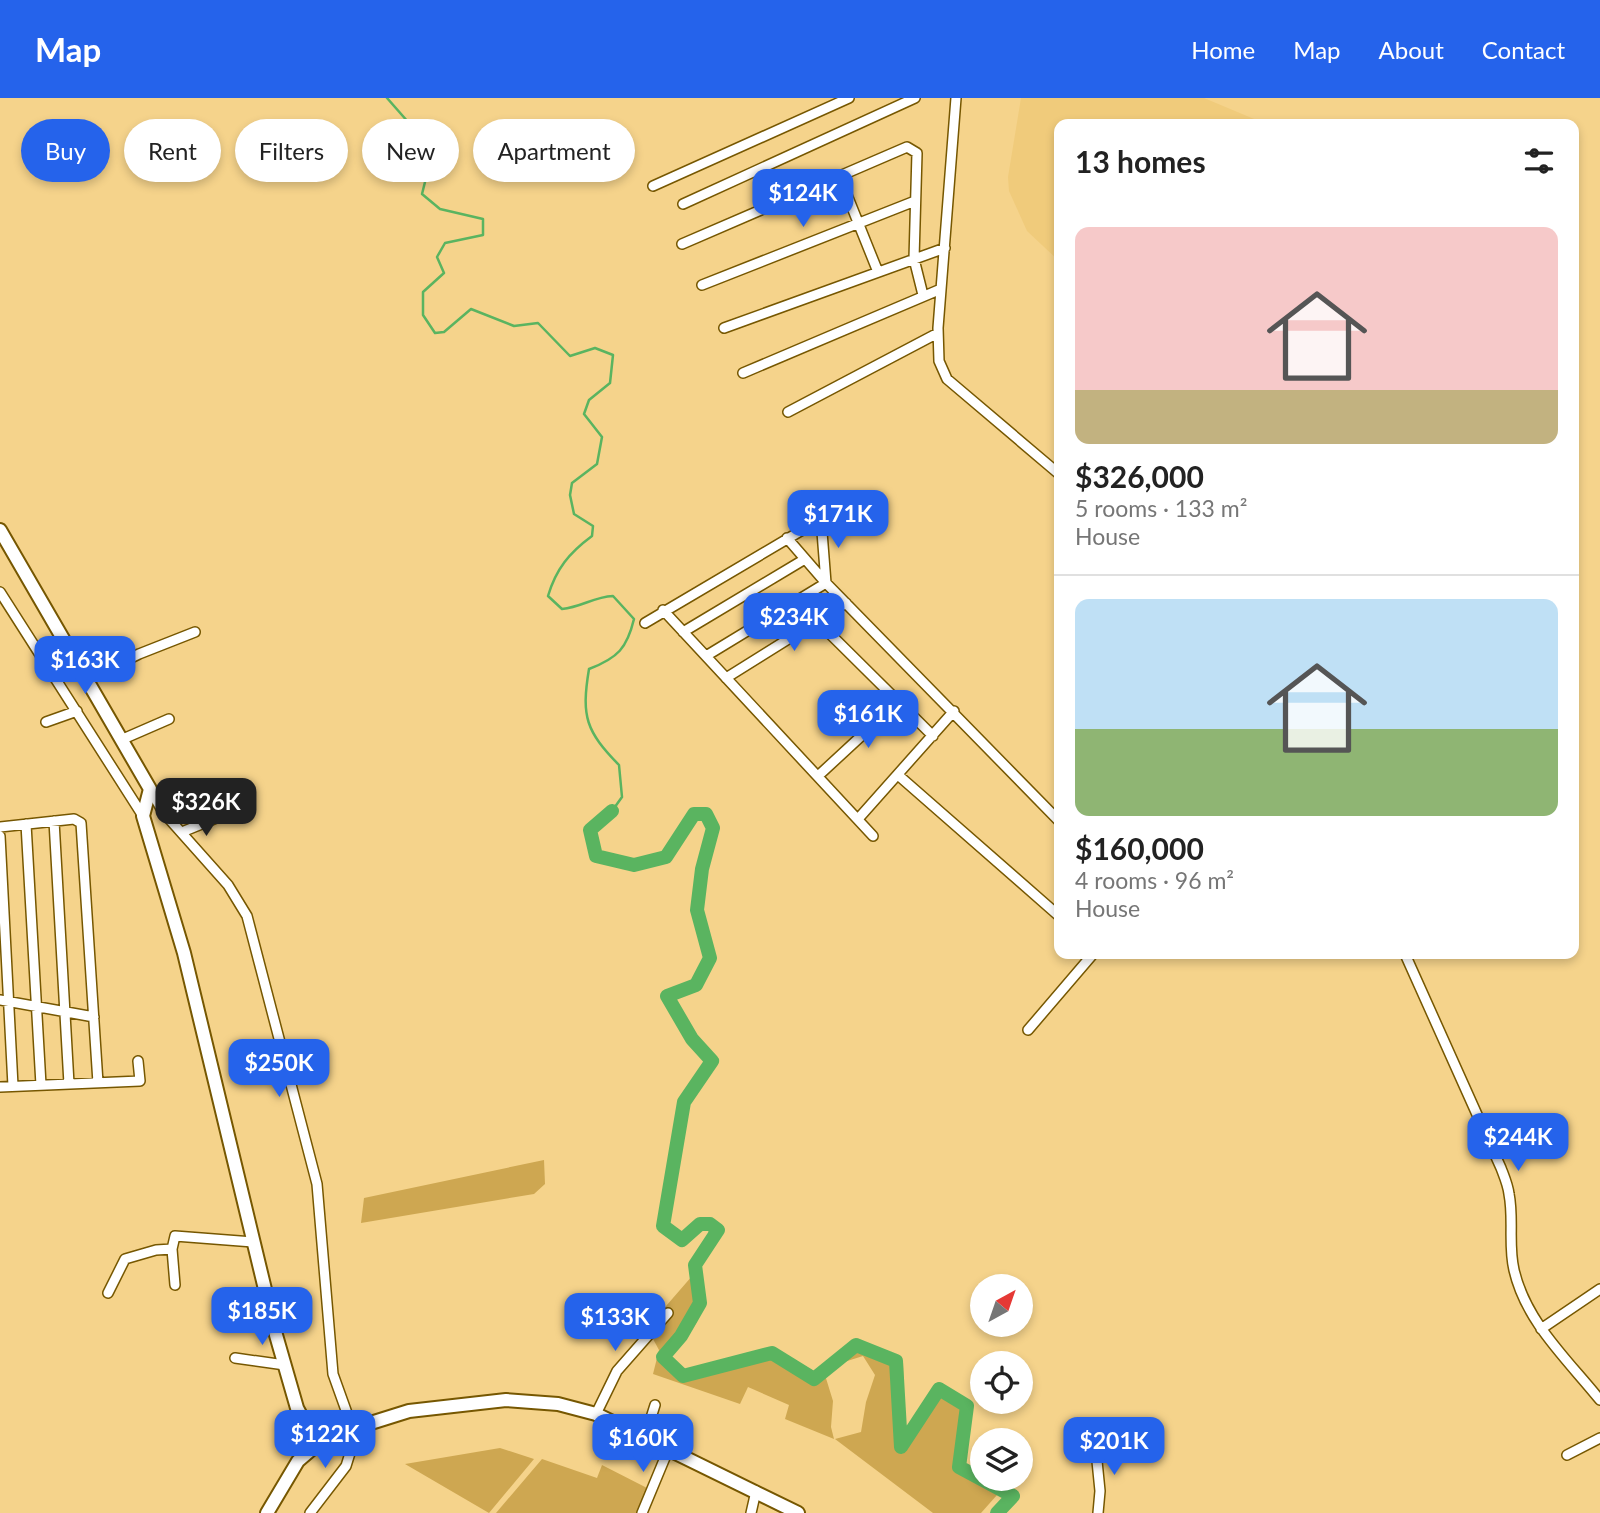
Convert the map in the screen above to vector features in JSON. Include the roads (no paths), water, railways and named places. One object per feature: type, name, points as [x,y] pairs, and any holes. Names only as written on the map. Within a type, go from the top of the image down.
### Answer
[{"type":"street","points":[[653,186],[849,98]]},
{"type":"street","points":[[683,204],[915,98]]},
{"type":"street","points":[[956,98],[938,333],[939,361],[947,379],[1054,470]]},
{"type":"street","points":[[682,244],[901,148],[913,149],[917,153],[914,259],[923,295]]},
{"type":"street","points":[[839,175],[878,272]]},
{"type":"street","points":[[702,285],[915,201]]},
{"type":"street","points":[[724,328],[945,248]]},
{"type":"street","points":[[743,373],[941,289]]},
{"type":"street","points":[[788,412],[938,333]]},
{"type":"street","points":[[645,623],[821,519],[826,583]]},
{"type":"street","points":[[0,530],[163,812],[228,885],[250,926],[317,1184],[333,1374],[352,1427],[351,1450],[346,1466],[310,1513]]},
{"type":"street","points":[[787,538],[826,583],[1054,816]]},
{"type":"street","points":[[683,632],[805,559]]},
{"type":"street","points":[[706,656],[826,583]]},
{"type":"street","points":[[0,592],[143,816],[184,953],[285,1365],[298,1408],[316,1443]]},
{"type":"street","points":[[726,677],[846,603]]},
{"type":"street","points":[[663,610],[873,836]]},
{"type":"street","points":[[817,621],[933,736]]},
{"type":"street","points":[[88,679],[139,654],[195,632]]},
{"type":"street","points":[[41,656],[66,644]]},
{"type":"street","points":[[818,776],[897,703]]},
{"type":"street","points":[[46,722],[77,711]]},
{"type":"street","points":[[858,819],[954,711]]},
{"type":"street","points":[[123,739],[169,719]]},
{"type":"street","points":[[898,775],[1054,912]]},
{"type":"street","points":[[143,816],[150,789]]},
{"type":"street","points":[[182,832],[219,817]]},
{"type":"street","points":[[0,827],[74,819],[81,823],[98,1083]]},
{"type":"street","points":[[54,821],[69,1084]]},
{"type":"street","points":[[26,824],[41,1085]]},
{"type":"street","points":[[0,836],[4,1000],[13,1086]]},
{"type":"street","points":[[1028,1030],[1089,959]]},
{"type":"street","points":[[1407,959],[1501,1168],[1510,1194],[1510,1250],[1514,1272],[1525,1302],[1541,1329],[1600,1400]]},
{"type":"street","points":[[4,1000],[94,1017]]},
{"type":"street","points":[[0,1087],[140,1081],[138,1061]]},
{"type":"street","points":[[175,1285],[172,1249],[175,1236],[187,1234],[253,1242]]},
{"type":"street","points":[[108,1293],[125,1259],[156,1250],[172,1249]]},
{"type":"street","points":[[1541,1329],[1600,1289]]},
{"type":"street","points":[[596,1414],[617,1371],[668,1313]]},
{"type":"street","points":[[235,1358],[285,1365]]},
{"type":"street","points":[[267,1513],[292,1469],[316,1443],[352,1427],[409,1411],[492,1401],[558,1404],[596,1414],[798,1513]]},
{"type":"street","points":[[645,1437],[655,1405]]},
{"type":"street","points":[[1567,1455],[1600,1438]]},
{"type":"street","points":[[1095,1441],[1100,1491],[1098,1513]]},
{"type":"street","points":[[642,1513],[669,1448]]},
{"type":"street","points":[[751,1513],[756,1491]]},
{"type":"waterway","points":[[387,98],[423,139],[430,162],[422,194],[440,209],[483,219],[483,235],[445,243],[437,257],[444,273],[423,292],[423,315],[435,333],[444,332],[471,309],[514,326],[538,323],[570,356],[595,348],[613,355],[610,383],[589,400],[584,414],[602,437],[597,464],[572,483],[570,495],[574,514],[593,526],[592,536],[564,562],[548,596],[562,609],[613,596],[634,619],[628,638],[620,651],[607,661],[589,669],[587,686],[586,712],[593,732],[619,765],[622,797],[612,811]]},
{"type":"waterway","points":[[612,811],[590,830],[596,856],[634,865],[666,857],[694,814],[706,814],[713,828],[702,869],[697,910],[710,958],[696,985],[667,996],[692,1039],[712,1061],[684,1102],[663,1226],[682,1240],[700,1224],[710,1224],[718,1230],[695,1265],[700,1303],[681,1336],[663,1357],[683,1376],[772,1353],[814,1379],[856,1345],[896,1361],[901,1447],[939,1389],[967,1406],[959,1467],[1013,1496],[997,1513]]}]
